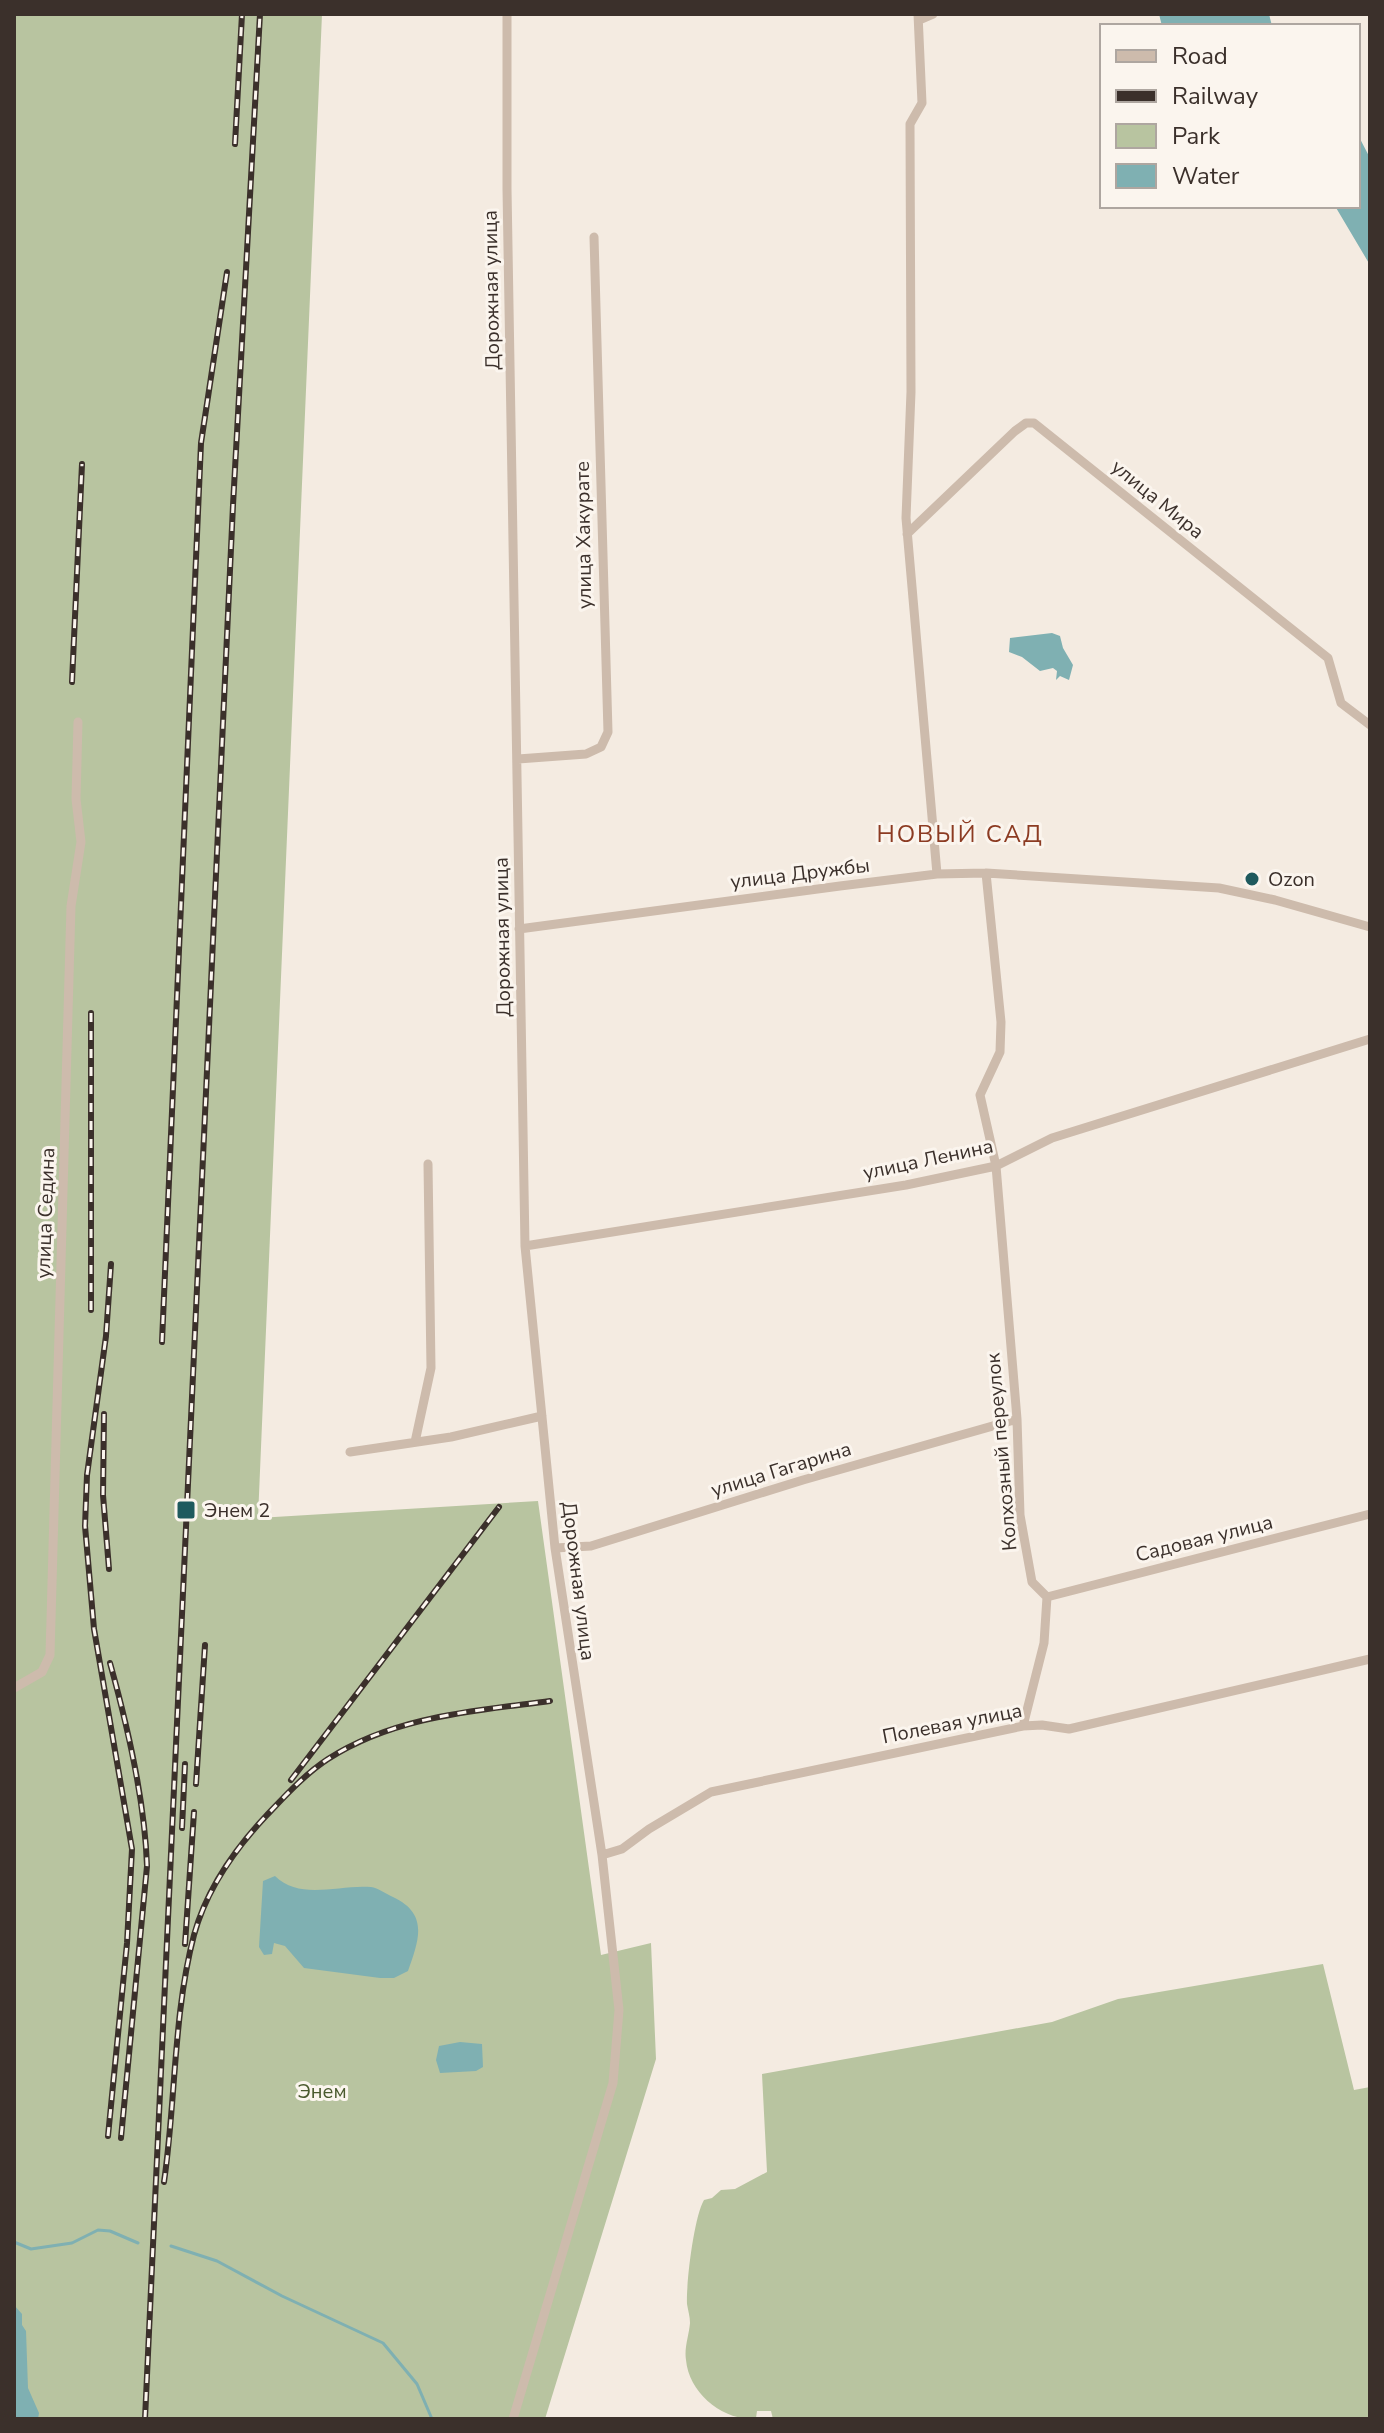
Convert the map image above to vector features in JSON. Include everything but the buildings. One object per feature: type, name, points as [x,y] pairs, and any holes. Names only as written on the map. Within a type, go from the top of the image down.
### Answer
[{"type":"street","name":"Дорожная улица","points":[[507,14],[525,1246],[555,1548],[602,1855],[619,2010],[613,2083],[513,2419]]},
{"type":"street","points":[[933,14],[919,17],[922,103],[910,124],[911,392],[907,534],[937,874]]},
{"type":"street","name":"улица Хакурате","points":[[518,759],[586,754],[601,747],[608,732],[594,237]]},
{"type":"street","name":"улица Мира","points":[[907,534],[1015,431],[1026,423],[1034,423],[1328,658],[1341,703],[1370,725]]},
{"type":"street","name":"улица Седина","points":[[14,1688],[42,1672],[50,1655],[71,906],[81,842],[76,799],[78,722]]},
{"type":"street","points":[[986,873],[1001,1022],[1000,1052],[980,1095],[996,1166]]},
{"type":"street","name":"улица Дружбы","points":[[519,929],[937,874],[986,873],[1219,888],[1370,927]]},
{"type":"street","name":"улица Ленина","points":[[525,1246],[906,1185],[996,1166],[1052,1138],[1370,1039]]},
{"type":"street","points":[[415,1442],[431,1368],[428,1164]]},
{"type":"street","name":"Колхозный переулок","points":[[996,1166],[1023,1528],[1032,1582],[1047,1597]]},
{"type":"street","points":[[350,1452],[451,1437],[542,1416]]},
{"type":"street","name":"улица Гагарина","points":[[555,1548],[591,1546],[803,1480],[1017,1419]]},
{"type":"street","name":"Садовая улица","points":[[1047,1597],[1370,1514]]},
{"type":"street","points":[[1023,1726],[1044,1643],[1047,1597]]},
{"type":"street","name":"Полевая улица","points":[[602,1855],[622,1849],[711,1792],[1023,1726],[1069,1729],[1370,1659]]},
{"type":"green space","name":"Энем","points":[[14,14],[322,14],[258,1518],[538,1501],[601,1955],[651,1943],[656,2059],[545,2419],[14,2419]]},
{"type":"green space","points":[[1323,1964],[1354,2090],[1370,2087],[1370,2419],[773,2419],[771,2411],[757,2411],[756,2418],[744,2418],[720,2410],[694,2384],[686,2351],[690,2323],[688,2281],[697,2220],[704,2200],[721,2190],[735,2189],[767,2172],[762,2074],[1052,2022],[1118,1999]]},
{"type":"water","points":[[1159,14],[1269,14],[1272,24],[1162,24]]},
{"type":"water","points":[[1360,139],[1370,158],[1370,265],[1336,208],[1360,208]]},
{"type":"water","points":[[1052,633],[1060,636],[1073,665],[1069,680],[1060,676],[1056,680],[1057,671],[1053,668],[1040,671],[1022,657],[1009,652],[1010,638]]},
{"type":"water","points":[[275,1876],[285,1884],[308,1890],[371,1887],[404,1904],[412,1911],[418,1929],[408,1971],[394,1978],[380,1978],[304,1968],[285,1946],[274,1943],[272,1954],[264,1955],[259,1947],[263,1881]]},
{"type":"water","points":[[460,2042],[482,2044],[483,2067],[476,2071],[440,2073],[436,2060],[439,2046]]},
{"type":"water","points":[[14,2305],[22,2314],[22,2325],[26,2331],[28,2388],[39,2413],[38,2419],[14,2419]]},
{"type":"waterway","points":[[14,2242],[31,2249],[72,2243],[98,2230],[110,2231],[138,2243]]},
{"type":"waterway","points":[[171,2246],[217,2261],[282,2296],[383,2343],[417,2384],[432,2419]]},
{"type":"railway","points":[[235,144],[242,14]]},
{"type":"railway","points":[[145,2419],[233,505],[260,14]]},
{"type":"railway","points":[[162,1342],[201,443],[227,272]]},
{"type":"railway","points":[[72,682],[82,464]]},
{"type":"railway","points":[[91,1013],[91,1310]]},
{"type":"railway","points":[[108,2136],[127,1943],[132,1849],[94,1629],[85,1526],[87,1475],[106,1336],[111,1264]]},
{"type":"railway","points":[[104,1414],[103,1495],[109,1569]]},
{"type":"railway","points":[[291,1780],[499,1507]]},
{"type":"railway","points":[[196,1784],[205,1645]]},
{"type":"railway","points":[[110,1663],[134,1764],[147,1866],[121,2138]]},
{"type":"railway","points":[[164,2182],[178,2027],[187,1965],[206,1902],[243,1842],[303,1778],[328,1759],[380,1733],[436,1718],[550,1701]]},
{"type":"railway","points":[[182,1828],[185,1764]]},
{"type":"railway","points":[[185,1944],[194,1812]]},
{"type":"place","name":"Ozon","points":[[1252,879]]},
{"type":"place","name":"Энем 2","points":[[186,1510]]},
{"type":"district","name":"НОВЫЙ САД","points":[[960,834]]}]
